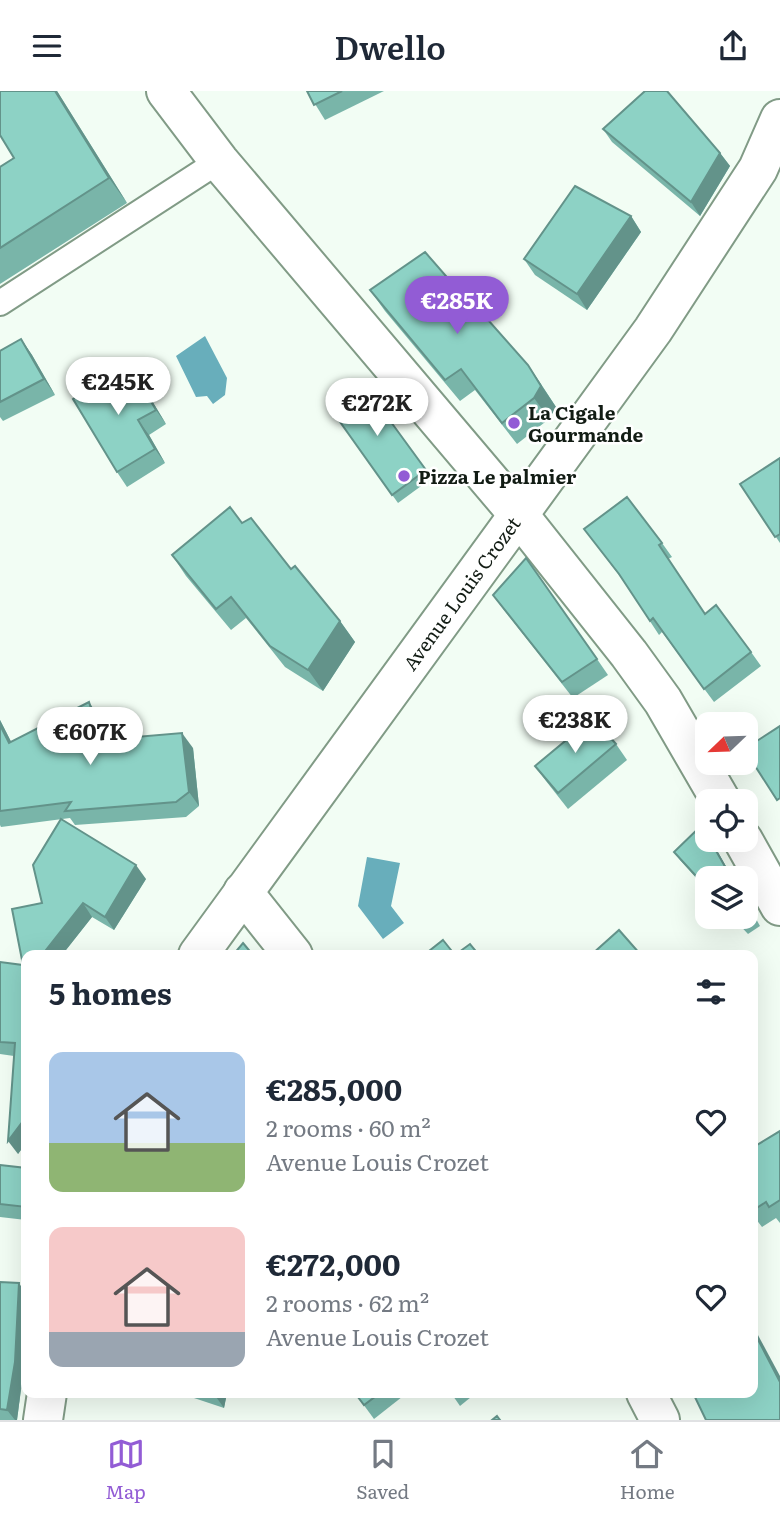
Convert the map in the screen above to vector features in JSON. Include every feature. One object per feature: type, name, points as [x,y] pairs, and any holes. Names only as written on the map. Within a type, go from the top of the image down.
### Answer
[{"type":"street","points":[[166,91],[219,161],[519,514],[629,654],[663,701],[714,789]]},
{"type":"street","name":"Avenue Louis Crozet","points":[[202,950],[653,330],[758,169],[780,119]]},
{"type":"street","points":[[750,852],[780,906]]},
{"type":"street","points":[[243,892],[289,950]]},
{"type":"street","points":[[43,1420],[46,1398]]},
{"type":"street","points":[[649,1398],[660,1420]]},
{"type":"lane","points":[[0,303],[219,161]]},
{"type":"water","points":[[205,336],[227,378],[225,395],[213,404],[207,396],[196,397],[176,356]]},
{"type":"water","points":[[367,857],[400,863],[391,906],[404,923],[383,939],[358,906]]},
{"type":"building","points":[[0,91],[55,91],[109,178],[0,248],[0,167],[14,158],[0,135]]},
{"type":"building","points":[[307,91],[342,91],[314,105]]},
{"type":"building","points":[[645,91],[667,91],[720,153],[691,202],[603,129]]},
{"type":"building","points":[[575,186],[631,216],[577,294],[524,259]]},
{"type":"building","points":[[425,252],[528,365],[541,386],[534,398],[502,423],[461,369],[445,380],[370,290]]},
{"type":"building","points":[[21,339],[44,379],[0,402],[0,351]]},
{"type":"building","points":[[130,366],[156,410],[138,420],[155,449],[117,472],[73,399]]},
{"type":"building","points":[[361,381],[426,470],[392,495],[328,405]]},
{"type":"building","points":[[780,458],[780,534],[775,537],[740,484]]},
{"type":"building","points":[[627,497],[662,543],[659,545],[705,614],[716,605],[751,652],[704,689],[653,618],[650,621],[619,574],[584,529]]},
{"type":"building","points":[[230,507],[242,523],[251,518],[291,569],[295,566],[340,621],[308,670],[270,646],[231,597],[216,609],[172,555]]},
{"type":"building","points":[[526,558],[597,659],[562,682],[493,595]]},
{"type":"building","points":[[89,702],[101,740],[182,733],[189,792],[176,802],[65,811],[71,802],[0,811],[0,725],[9,743]]},
{"type":"building","points":[[593,718],[616,744],[558,793],[535,766]]},
{"type":"building","points":[[780,726],[780,798],[777,800],[758,771],[758,740]]},
{"type":"building","points":[[61,819],[136,865],[105,917],[83,903],[46,950],[21,950],[21,955],[12,909],[42,903],[33,865]]},
{"type":"building","points":[[695,832],[695,852],[717,852],[725,866],[695,866],[695,875],[674,852]]},
{"type":"building","points":[[619,930],[637,950],[597,950]]},
{"type":"building","points":[[443,940],[451,950],[430,950]]},
{"type":"building","points":[[243,943],[249,950],[237,950]]},
{"type":"building","points":[[470,944],[475,950],[462,950]]},
{"type":"building","points":[[0,962],[21,965],[21,1124],[8,1141],[15,1043],[0,1042]]},
{"type":"building","points":[[780,1131],[780,1200],[769,1207],[766,1202],[758,1207],[758,1144]]},
{"type":"building","points":[[0,1165],[21,1167],[21,1206],[0,1204]]},
{"type":"building","points":[[0,1282],[19,1283],[15,1362],[7,1410],[0,1409]]},
{"type":"building","points":[[758,1340],[780,1382],[780,1420],[706,1420],[695,1398],[758,1398]]},
{"type":"building","points":[[359,1398],[373,1398],[364,1405]]},
{"type":"place","name":"La Cigale Gourmande","points":[[514,423]]},
{"type":"place","name":"Pizza Le palmier","points":[[404,476]]}]
